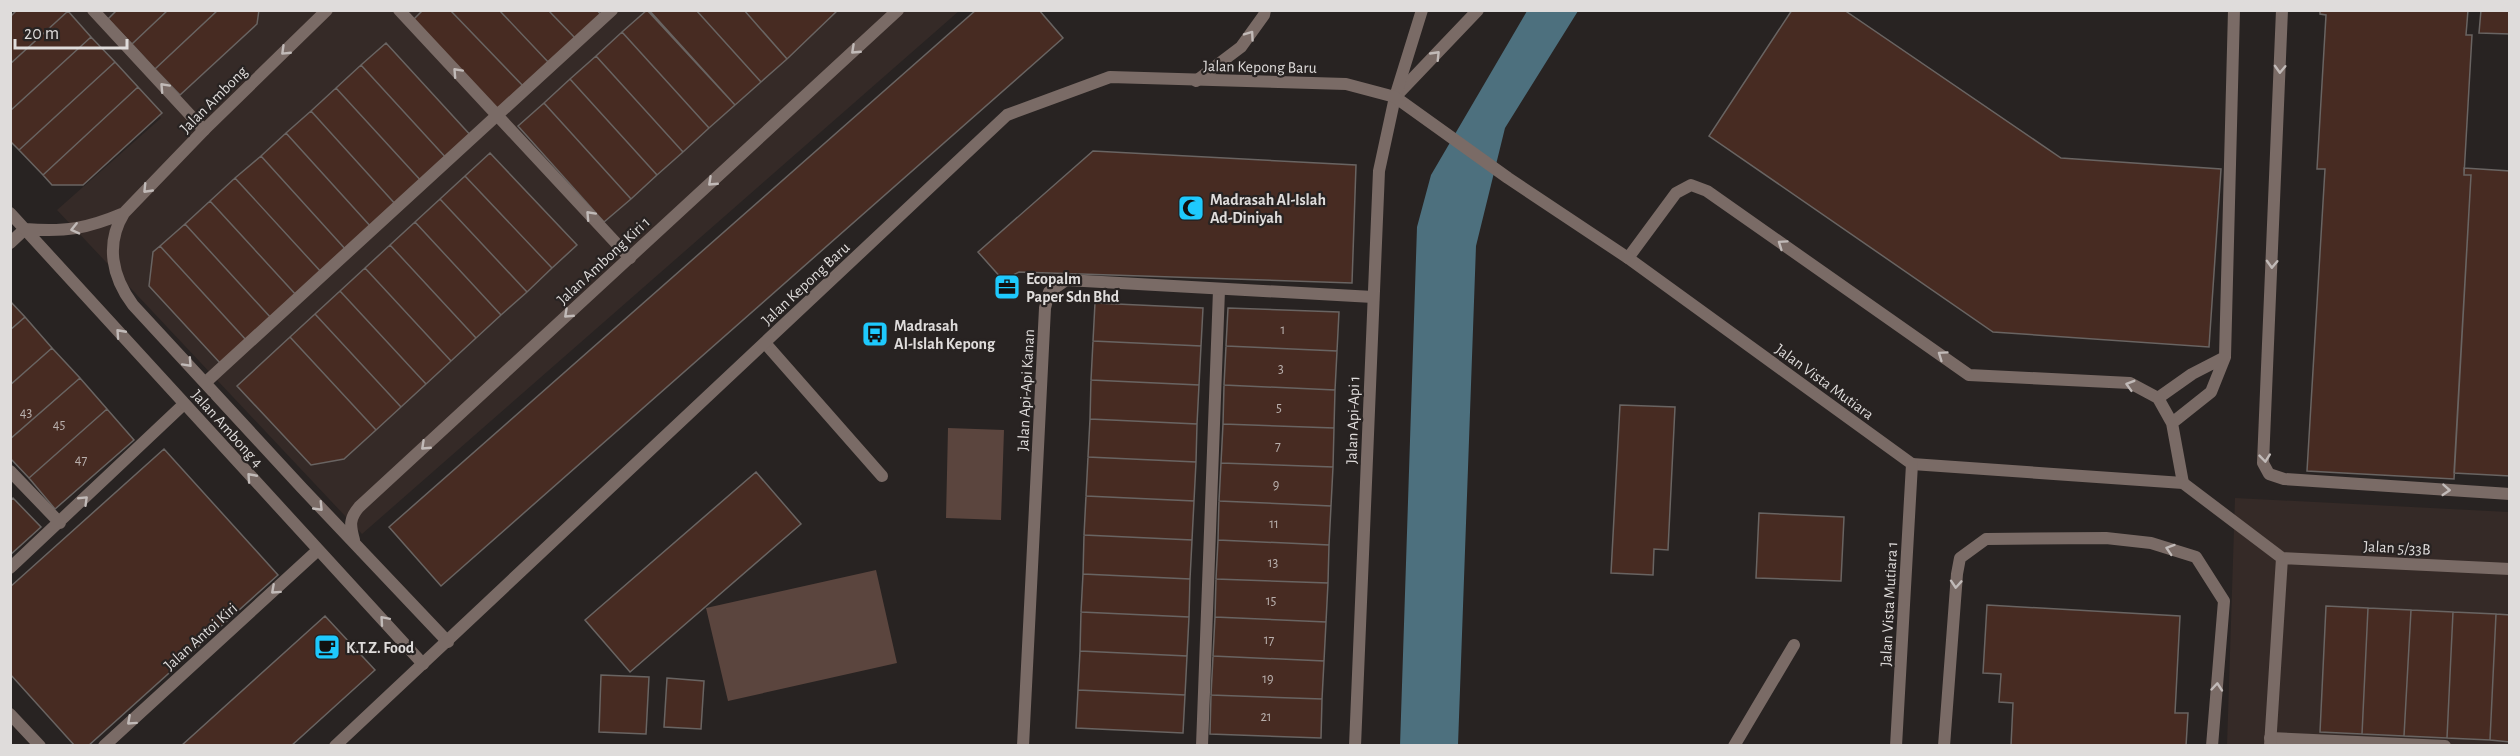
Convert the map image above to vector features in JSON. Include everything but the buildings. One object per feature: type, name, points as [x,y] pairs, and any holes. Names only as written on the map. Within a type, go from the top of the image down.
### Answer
[{"type":"street","points":[[93,10],[204,130]]},
{"type":"street","name":"Jalan Ambong","points":[[124,213],[204,130],[327,10]]},
{"type":"street","points":[[399,10],[630,258]]},
{"type":"street","points":[[206,382],[612,10]]},
{"type":"street","name":"Jalan Ambong Kiri 1","points":[[354,543],[350,524],[351,518],[359,507],[898,10]]},
{"type":"street","points":[[1196,81],[1241,47],[1264,15],[1265,10]]},
{"type":"street","name":"Jalan Api-Api 1","points":[[1355,746],[1379,171],[1395,97],[1422,10]]},
{"type":"street","points":[[1395,97],[1478,10]]},
{"type":"street","points":[[2172,423],[2211,392],[2225,357],[2234,10]]},
{"type":"street","points":[[2282,10],[2263,463],[2270,474],[2284,479],[2510,494]]},
{"type":"street","name":"Jalan Kepong Baru","points":[[335,746],[1007,115],[1110,77],[1346,84],[1395,97]]},
{"type":"street","name":"Jalan Vista Mutiara","points":[[1395,97],[1508,178],[1628,258],[1912,464]]},
{"type":"street","points":[[1628,258],[1676,194],[1691,186],[1707,191],[1969,375],[2130,383],[2158,398],[2172,423],[2183,483]]},
{"type":"street","name":"Jalan Ambong 4","points":[[10,213],[423,664]]},
{"type":"street","points":[[10,243],[25,229],[63,232],[98,223],[124,213]]},
{"type":"street","name":"Jalan Ambong 4","points":[[124,213],[116,227],[114,264],[122,290],[133,305],[448,642]]},
{"type":"street","name":"Jalan Api-Api Kanan","points":[[1023,746],[1045,308],[1049,292],[1066,280],[1373,297]]},
{"type":"street","points":[[1202,746],[1219,290]]},
{"type":"street","points":[[765,343],[882,476]]},
{"type":"street","points":[[2158,398],[2192,374],[2225,357]]},
{"type":"street","points":[[10,568],[184,404]]},
{"type":"street","points":[[1912,464],[2183,483],[2282,558],[2270,742],[2445,746]]},
{"type":"street","name":"Jalan Vista Mutiara 1","points":[[1896,746],[1912,464]]},
{"type":"street","points":[[10,471],[60,523]]},
{"type":"street","points":[[1944,746],[1960,558],[1986,539],[2106,538],[2151,543],[2196,557],[2224,601],[2212,746]]},
{"type":"street","name":"Jalan Antoi Kiri","points":[[104,746],[318,550]]},
{"type":"street","name":"Jalan 5/33B","points":[[2282,558],[2510,569]]},
{"type":"street","points":[[1734,746],[1794,645]]},
{"type":"street","points":[[10,714],[40,746]]},
{"type":"shaded area","points":[[68,11],[959,11],[362,534],[57,210],[161,118]]},
{"type":"shaded area","points":[[948,428],[1004,430],[1001,520],[946,518]]},
{"type":"shaded area","points":[[2235,498],[2509,512],[2509,745],[2227,746]]},
{"type":"shaded area","points":[[876,570],[897,663],[728,701],[706,608]]},
{"type":"water","points":[[1527,11],[1578,11],[1505,128],[1476,246],[1458,745],[1400,746],[1417,227],[1431,175]]},
{"type":"place","name":"Madrasah Al-Islah Ad-Diniyah","points":[[1191,208]]},
{"type":"place","name":"Ecopalm Paper Sdn Bhd","points":[[1007,287]]},
{"type":"place","name":"Madrasah Al-Islah Kepong","points":[[875,334]]},
{"type":"place","name":"K.T.Z. Food","points":[[327,647]]}]
